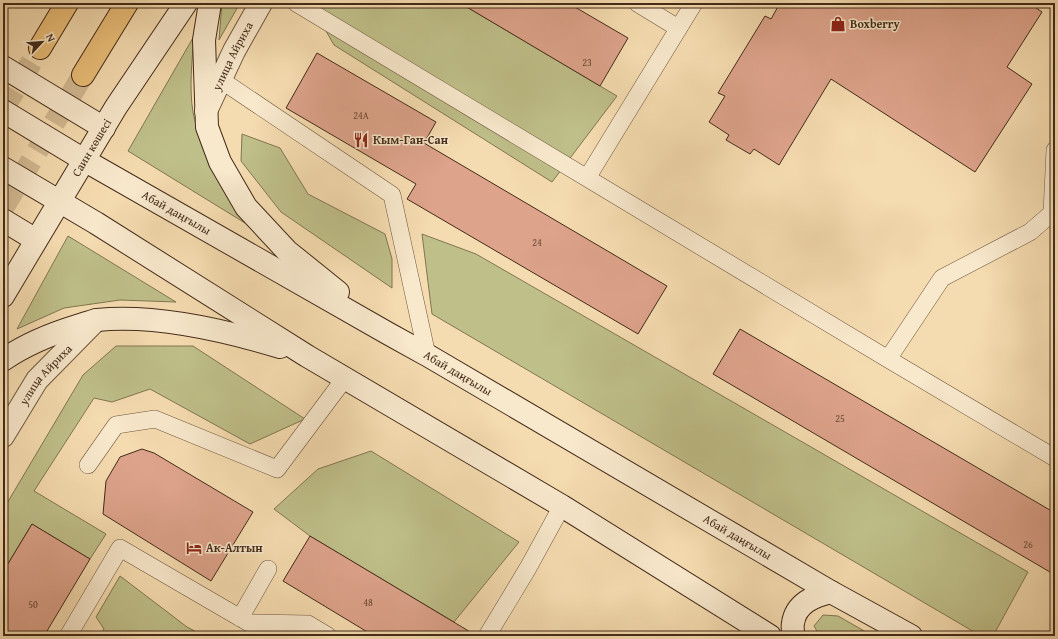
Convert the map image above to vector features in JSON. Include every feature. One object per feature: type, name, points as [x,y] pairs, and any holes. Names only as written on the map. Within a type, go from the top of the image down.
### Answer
[{"type":"main road","points":[[40,48],[67,3]]},
{"type":"main road","points":[[83,75],[127,3]]},
{"type":"main road","name":"Саин көшесі","points":[[3,296],[116,107],[186,3]]},
{"type":"main road","points":[[210,3],[204,40],[207,127],[220,162],[246,207],[287,251],[388,334]]},
{"type":"main road","name":"улица Айриха","points":[[206,111],[234,51],[261,3]]},
{"type":"main road","points":[[3,67],[104,128]]},
{"type":"main road","name":"Абай даңғылы","points":[[3,111],[84,160],[388,334],[427,354],[831,592],[911,636]]},
{"type":"main road","points":[[3,168],[59,200],[308,356],[562,506],[770,636]]},
{"type":"main road","points":[[3,220],[36,240]]},
{"type":"main road","points":[[3,360],[52,334],[96,320],[144,319],[204,328],[246,337],[308,356]]},
{"type":"main road","name":"улица Айриха","points":[[3,436],[36,380],[96,320]]},
{"type":"main road","points":[[794,636],[793,622],[798,609],[812,597],[831,592]]},
{"type":"lane","points":[[296,3],[1055,458]]},
{"type":"lane","points":[[637,3],[678,28]]},
{"type":"lane","points":[[587,178],[694,3]]},
{"type":"lane","points":[[221,80],[392,195],[427,354]]},
{"type":"lane","points":[[888,359],[942,278],[1030,232],[1052,213],[1055,150]]},
{"type":"lane","points":[[88,465],[116,425],[155,419],[277,469],[345,378]]},
{"type":"lane","points":[[487,636],[528,568],[562,506]]},
{"type":"lane","points":[[68,636],[120,548],[249,623],[283,630],[308,624],[328,636]]},
{"type":"lane","points":[[240,618],[268,569]]},
{"type":"green space","points":[[222,3],[240,3],[219,40]]},
{"type":"green space","points":[[310,3],[460,3],[617,96],[552,182],[334,45]]},
{"type":"green space","points":[[194,36],[191,94],[193,112],[197,127],[207,156],[214,170],[245,223],[128,151]]},
{"type":"green space","points":[[242,134],[280,148],[308,194],[385,234],[392,259],[392,288],[281,212],[241,161]]},
{"type":"green space","points":[[422,234],[476,254],[1028,572],[993,636],[981,636],[432,314]]},
{"type":"green space","points":[[68,236],[176,302],[120,300],[64,308],[17,329]]},
{"type":"green space","points":[[116,346],[193,346],[305,419],[250,444],[150,389],[112,402],[94,398],[34,491],[106,534],[90,559],[32,524],[3,572],[3,510],[83,375]]},
{"type":"green space","points":[[371,451],[519,542],[454,622],[310,536],[274,509],[318,469]]},
{"type":"green space","points":[[120,576],[187,627],[204,636],[100,636],[104,629],[96,617]]},
{"type":"green space","points":[[823,615],[838,616],[873,636],[820,636],[814,626]]},
{"type":"building","points":[[460,3],[568,3],[628,38],[600,86]]},
{"type":"building","points":[[780,3],[1029,3],[1042,12],[1007,67],[1032,84],[975,172],[831,79],[779,165],[754,149],[750,154],[726,140],[729,135],[709,122],[725,96],[718,93],[765,16],[771,19]]},
{"type":"building","points":[[317,53],[436,122],[424,143],[667,286],[638,334],[407,199],[416,184],[286,108]]},
{"type":"building","points":[[740,329],[1055,513],[1055,575],[713,374]]},
{"type":"building","name":"Ак-Алтын","points":[[142,449],[154,453],[253,512],[211,581],[103,514],[106,481],[120,457]]},
{"type":"building","points":[[32,524],[90,559],[44,636],[3,636],[3,572]]},
{"type":"building","points":[[310,536],[477,636],[374,636],[283,581]]},
{"type":"tunnel","points":[[3,109],[40,48]]},
{"type":"tunnel","points":[[3,208],[83,75]]},
{"type":"place","name":"Boxberry","points":[[838,24]]},
{"type":"place","name":"Кым-Ган-Сан","points":[[361,140]]},
{"type":"place","name":"Ак-Алтын","points":[[194,548]]}]
